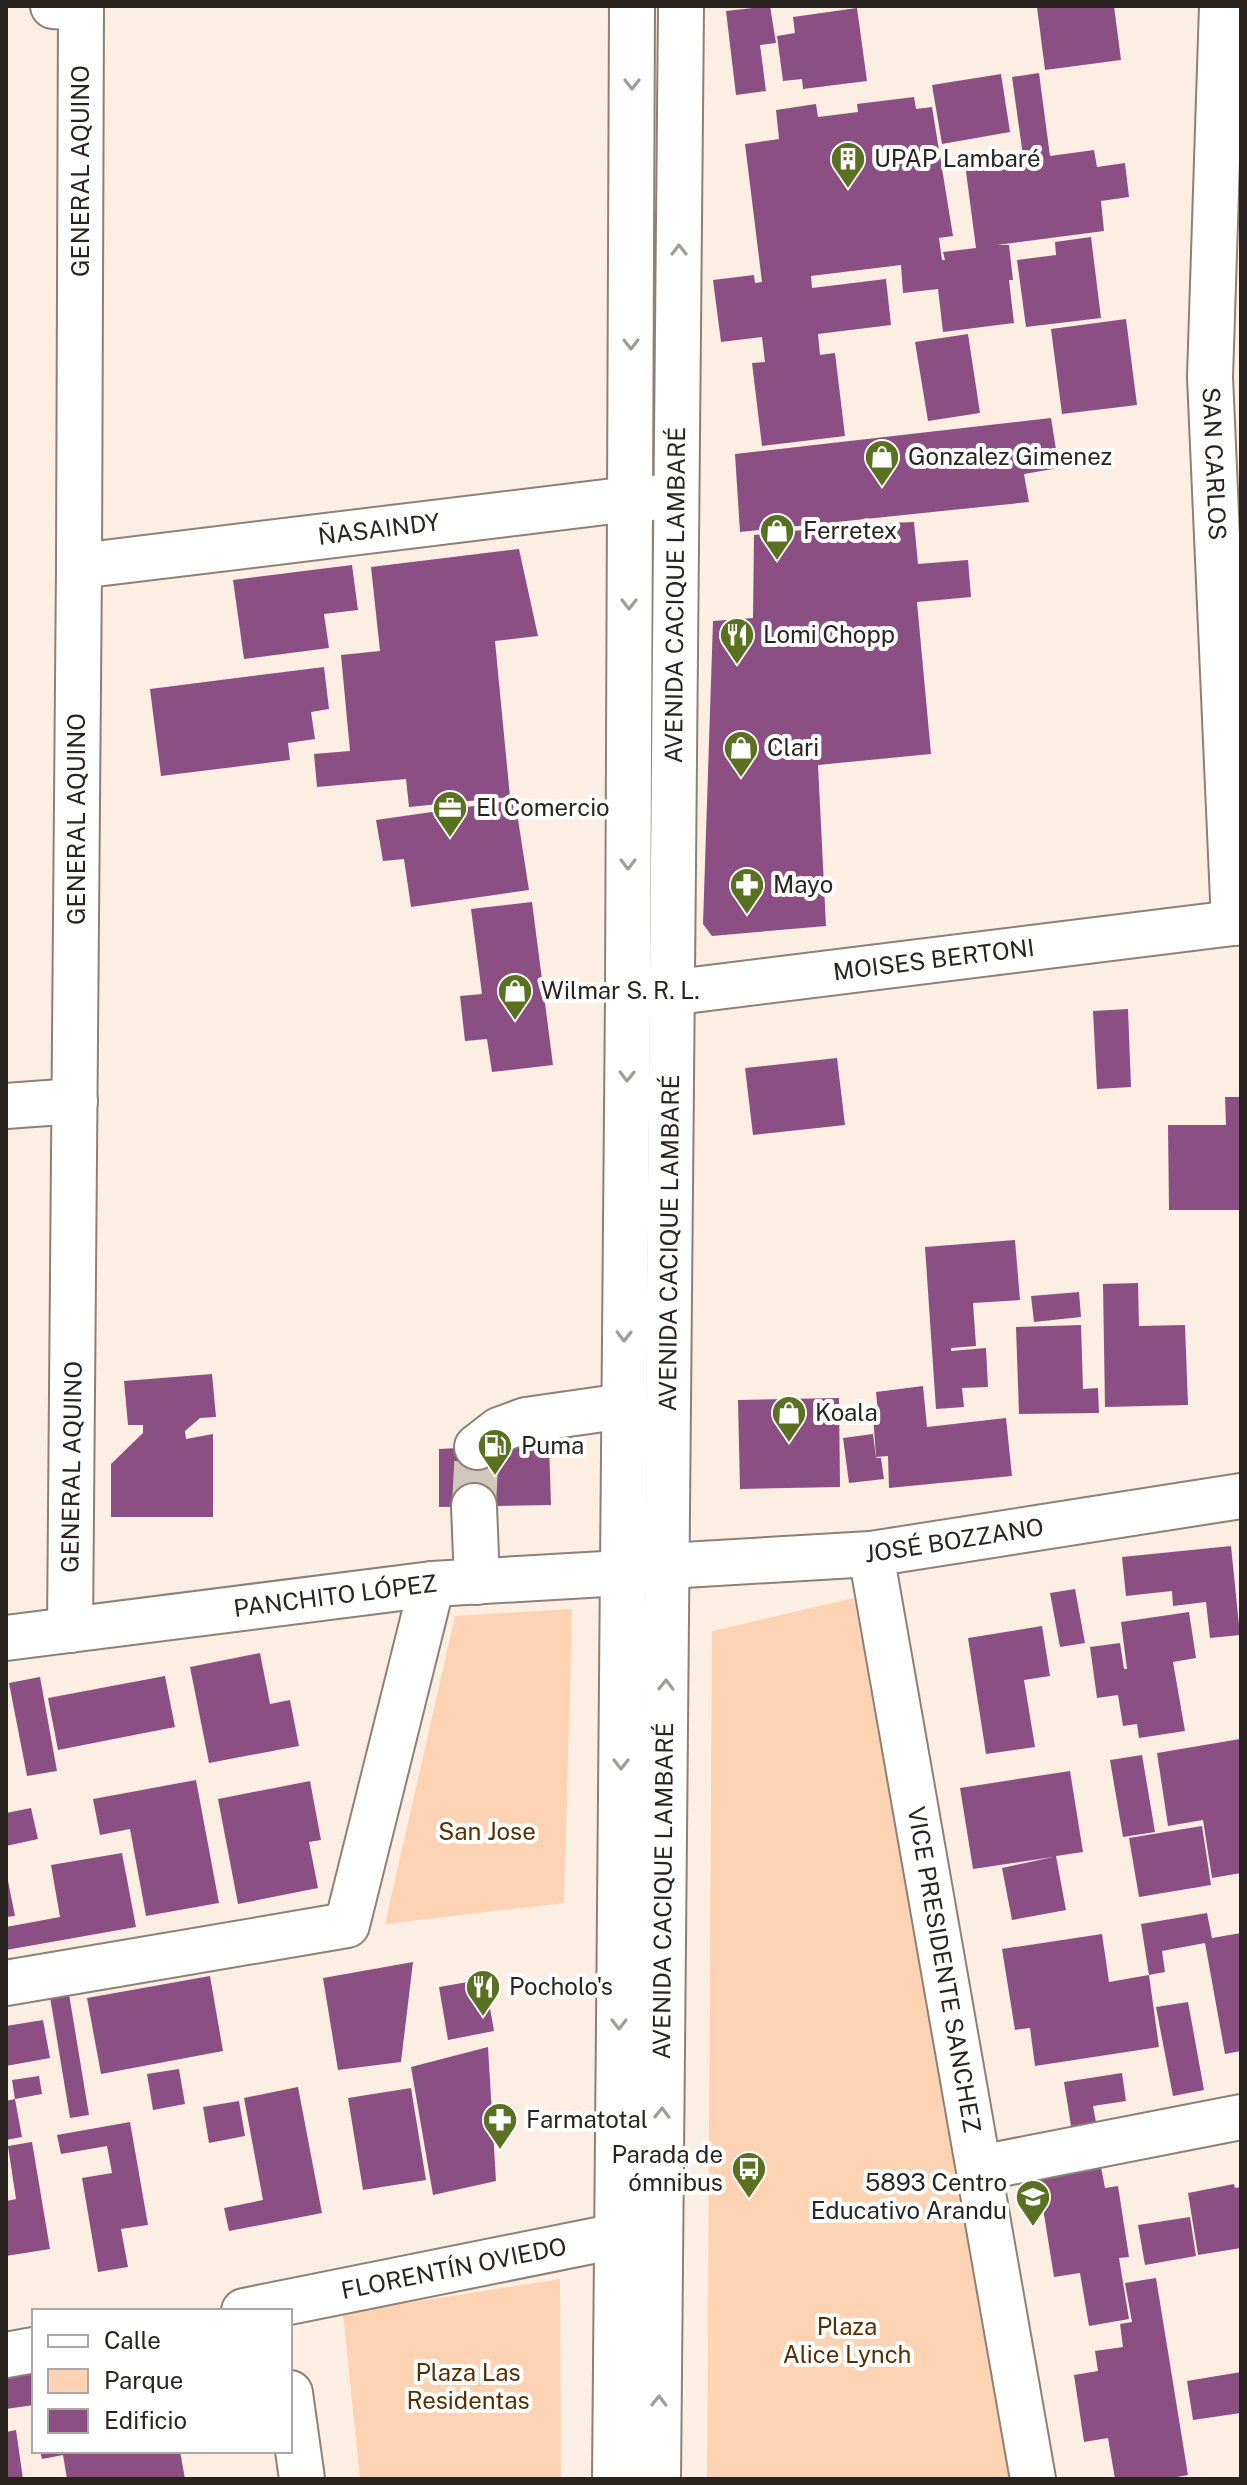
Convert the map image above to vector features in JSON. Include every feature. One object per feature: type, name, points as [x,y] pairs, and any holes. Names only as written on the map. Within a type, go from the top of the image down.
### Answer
[{"type":"street","name":"AVENIDA CACIQUE LAMBARÉ","points":[[615,2479],[628,998],[632,6]]},
{"type":"street","name":"AVENIDA CACIQUE LAMBARÉ","points":[[658,2479],[681,6]]},
{"type":"street","name":"SAN CARLOS","points":[[1222,6],[1237,922]]},
{"type":"street","name":"GENERAL AQUINO","points":[[67,7],[79,566],[70,1630]]},
{"type":"street","name":"ÑASAINDY","points":[[79,566],[630,499],[677,496]]},
{"type":"street","name":"MOISES BERTONI","points":[[628,998],[672,995],[1237,922]]},
{"type":"street","points":[[6,1106],[75,1101]]},
{"type":"street","points":[[477,1447],[499,1430],[526,1420],[624,1406]]},
{"type":"street","name":"JOSÉ BOZZANO","points":[[667,1566],[871,1554],[1241,1497]]},
{"type":"street","points":[[474,1506],[477,1582]]},
{"type":"street","name":"VICE PRESIDENTE SANCHEZ","points":[[871,1554],[1033,2479]]},
{"type":"street","name":"PANCHITO LÓPEZ","points":[[6,1638],[432,1584],[622,1573],[667,1566]]},
{"type":"street","points":[[6,1983],[347,1925],[432,1584]]},
{"type":"street","points":[[980,2168],[1241,2117]]},
{"type":"street","name":"FLORENTÍN OVIEDO","points":[[267,2309],[617,2236],[661,2218]]},
{"type":"street","points":[[6,2355],[32,2350]]},
{"type":"street","points":[[292,2407],[302,2479]]},
{"type":"green space","name":"Plaza Alice Lynch","points":[[854,1598],[1013,2479],[707,2479],[712,1631]]},
{"type":"green space","name":"San Jose","points":[[572,1609],[564,1903],[385,1924],[455,1616]]},
{"type":"green space","name":"Plaza Las Residentas","points":[[560,2279],[561,2479],[360,2479],[343,2313]]},
{"type":"building","points":[[770,6],[776,43],[760,45],[766,91],[736,95],[726,11]]},
{"type":"building","points":[[1114,6],[1121,60],[1045,70],[1037,7]]},
{"type":"building","points":[[857,8],[867,81],[803,89],[802,79],[783,81],[777,36],[795,33],[793,17]]},
{"type":"building","points":[[1039,73],[1050,156],[1094,150],[1097,167],[1125,163],[1129,197],[1101,201],[1104,231],[997,245],[1009,245],[1014,323],[943,332],[938,289],[903,293],[901,265],[811,276],[812,288],[886,279],[891,325],[818,334],[820,355],[835,353],[845,436],[762,446],[752,363],[765,362],[762,337],[721,342],[713,280],[754,275],[755,283],[762,282],[745,144],[779,139],[776,110],[816,104],[818,117],[858,112],[857,104],[914,97],[916,109],[932,107],[953,236],[939,238],[942,260],[945,260],[943,252],[976,248],[965,164],[1023,156],[1012,77]]},
{"type":"building","points":[[1001,74],[1010,132],[942,144],[932,85]]},
{"type":"building","points":[[1091,237],[1101,318],[1026,327],[1017,260],[1056,255],[1055,242]]},
{"type":"building","points":[[1126,319],[1137,405],[1062,414],[1051,329]]},
{"type":"building","points":[[968,334],[980,413],[928,421],[915,342]]},
{"type":"building","name":"Gonzalez Gimenez","points":[[1051,418],[1059,468],[1024,474],[1029,502],[740,532],[735,454]]},
{"type":"building","points":[[914,522],[918,564],[968,560],[971,597],[917,602],[931,754],[818,765],[826,926],[712,936],[703,924],[713,621],[753,618],[754,535]]},
{"type":"building","points":[[519,549],[538,636],[495,641],[510,797],[409,807],[406,779],[317,787],[314,754],[350,751],[341,655],[380,651],[371,567]]},
{"type":"building","points":[[352,565],[358,610],[324,614],[329,648],[244,659],[233,580]]},
{"type":"building","points":[[324,667],[329,709],[311,712],[315,739],[288,743],[290,760],[161,776],[150,689]]},
{"type":"building","name":"El Comercio","points":[[515,800],[529,890],[411,907],[404,859],[383,861],[376,820]]},
{"type":"building","points":[[532,902],[553,1065],[492,1072],[487,1039],[465,1041],[460,996],[482,994],[471,909]]},
{"type":"building","points":[[1128,1009],[1131,1087],[1097,1089],[1093,1011]]},
{"type":"building","points":[[837,1058],[845,1125],[753,1135],[745,1068]]},
{"type":"building","points":[[1225,1097],[1241,1097],[1241,1210],[1169,1210],[1168,1125],[1226,1125]]},
{"type":"building","points":[[1015,1240],[1020,1300],[973,1303],[976,1346],[951,1348],[951,1351],[986,1348],[988,1387],[962,1388],[964,1407],[936,1409],[925,1247]]},
{"type":"building","points":[[1138,1283],[1139,1326],[1185,1325],[1188,1405],[1105,1407],[1103,1284]]},
{"type":"building","points":[[1079,1292],[1081,1317],[1034,1322],[1031,1296]]},
{"type":"building","points":[[1081,1325],[1083,1389],[1098,1388],[1099,1413],[1019,1414],[1016,1327]]},
{"type":"building","points":[[212,1374],[216,1417],[200,1418],[185,1431],[186,1439],[213,1434],[213,1517],[111,1517],[111,1464],[143,1433],[143,1425],[128,1425],[124,1381]]},
{"type":"building","points":[[923,1386],[927,1427],[1006,1418],[1012,1476],[889,1488],[888,1456],[876,1457],[873,1414],[878,1413],[876,1392]]},
{"type":"building","name":"Koala","points":[[839,1398],[840,1487],[740,1489],[738,1400]]},
{"type":"building","points":[[873,1434],[876,1458],[881,1458],[884,1479],[849,1483],[843,1438]]},
{"type":"building","name":"Puma","points":[[549,1443],[551,1505],[439,1507],[439,1449]]},
{"type":"building","points":[[1231,1546],[1240,1635],[1210,1638],[1206,1602],[1173,1606],[1172,1591],[1126,1596],[1122,1557]]},
{"type":"building","points":[[1075,1589],[1085,1643],[1060,1647],[1050,1593]]},
{"type":"building","points":[[1189,1612],[1196,1658],[1173,1662],[1185,1731],[1139,1738],[1137,1724],[1123,1726],[1118,1695],[1097,1698],[1090,1647],[1120,1643],[1124,1669],[1127,1669],[1121,1622]]},
{"type":"building","points":[[1042,1626],[1050,1676],[1024,1680],[1035,1747],[986,1754],[968,1638]]},
{"type":"building","points":[[260,1653],[270,1704],[290,1700],[299,1746],[209,1763],[190,1667]]},
{"type":"building","points":[[165,1676],[175,1727],[58,1750],[48,1698]]},
{"type":"building","points":[[40,1677],[57,1771],[27,1776],[9,1683]]},
{"type":"building","points":[[1240,1739],[1241,1873],[1212,1878],[1203,1820],[1168,1826],[1157,1753]]},
{"type":"building","points":[[1142,1755],[1155,1832],[1123,1837],[1110,1760]]},
{"type":"building","points":[[1070,1771],[1083,1852],[1056,1856],[1066,1910],[1012,1920],[1002,1868],[1053,1857],[973,1869],[960,1788]]},
{"type":"building","points":[[196,1780],[219,1903],[146,1916],[130,1829],[100,1835],[93,1799]]},
{"type":"building","points":[[310,1781],[321,1840],[309,1842],[318,1888],[238,1904],[218,1799]]},
{"type":"building","points":[[31,1808],[38,1839],[6,1846],[6,1813]]},
{"type":"building","points":[[1202,1826],[1211,1885],[1139,1897],[1129,1838]]},
{"type":"building","points":[[122,1853],[136,1927],[6,1950],[6,1927],[60,1917],[51,1865]]},
{"type":"building","points":[[6,1871],[15,1916],[6,1917]]},
{"type":"building","points":[[1207,1913],[1212,1938],[1241,1933],[1241,2051],[1225,2054],[1205,1943],[1162,1951],[1165,1972],[1149,1975],[1141,1924]]},
{"type":"building","points":[[1102,1934],[1109,1982],[1149,1975],[1159,2047],[1035,2066],[1030,2028],[1015,2030],[1002,1949]]},
{"type":"building","points":[[413,1962],[401,2062],[338,2070],[323,1978]]},
{"type":"building","points":[[210,1976],[223,2051],[101,2074],[87,1998]]},
{"type":"building","points":[[485,1979],[494,2031],[448,2040],[439,1987]]},
{"type":"building","points":[[68,1988],[89,2115],[70,2118],[49,1991]]},
{"type":"building","points":[[1188,2002],[1204,2090],[1173,2096],[1156,2007]]},
{"type":"building","points":[[43,2020],[50,2058],[6,2066],[6,2026]]},
{"type":"building","points":[[488,2047],[496,2181],[433,2195],[411,2067]]},
{"type":"building","points":[[179,2069],[185,2104],[153,2110],[147,2074]]},
{"type":"building","points":[[1122,2073],[1126,2101],[1093,2106],[1096,2122],[1071,2126],[1064,2082]]},
{"type":"building","points":[[39,2076],[42,2094],[15,2099],[12,2080]]},
{"type":"building","points":[[298,2087],[322,2213],[229,2231],[224,2208],[263,2200],[244,2098]]},
{"type":"building","points":[[411,2088],[426,2180],[363,2190],[348,2098]]},
{"type":"building","points":[[15,2099],[22,2137],[6,2140],[6,2101]]},
{"type":"building","points":[[239,2101],[245,2136],[209,2143],[203,2107]]},
{"type":"building","points":[[130,2122],[148,2225],[121,2229],[128,2267],[98,2272],[82,2178],[112,2173],[107,2146],[61,2154],[57,2135]]},
{"type":"building","points":[[32,2142],[50,2249],[6,2256],[6,2201],[16,2199],[8,2146]]},
{"type":"building","points":[[1101,2167],[1105,2188],[1118,2186],[1129,2257],[1119,2258],[1129,2319],[1089,2326],[1080,2273],[1054,2277],[1038,2177]]},
{"type":"building","points":[[1234,2184],[1235,2188],[1241,2187],[1241,2248],[1198,2255],[1188,2193]]},
{"type":"building","points":[[1190,2217],[1196,2256],[1145,2265],[1138,2225]]},
{"type":"building","points":[[1156,2278],[1188,2475],[1166,2479],[1115,2479],[1108,2438],[1084,2442],[1074,2375],[1098,2371],[1095,2351],[1123,2347],[1120,2324],[1132,2322],[1125,2283]]},
{"type":"building","points":[[1241,2372],[1241,2413],[1193,2420],[1187,2381]]},
{"type":"building","points":[[32,2373],[32,2405],[6,2409],[6,2378]]},
{"type":"building","points":[[16,2430],[23,2479],[6,2479],[6,2432]]},
{"type":"building","points":[[40,2453],[180,2453],[185,2479],[67,2479],[63,2455],[42,2459]]},
{"type":"tunnel","points":[[474,1506],[477,1447]]},
{"type":"place","name":"UPAP Lambaré","points":[[848,190]]},
{"type":"place","name":"Gonzalez Gimenez","points":[[882,488]]},
{"type":"place","name":"Ferretex","points":[[777,562]]},
{"type":"place","name":"Lomi Chopp","points":[[737,666]]},
{"type":"place","name":"Clari","points":[[741,779]]},
{"type":"place","name":"El Comercio","points":[[450,839]]},
{"type":"place","name":"Mayo","points":[[747,916]]},
{"type":"place","name":"Wilmar S. R. L.","points":[[515,1022]]},
{"type":"place","name":"Koala","points":[[789,1444]]},
{"type":"place","name":"Puma","points":[[495,1477]]},
{"type":"place","name":"Pocholo's","points":[[483,2018]]},
{"type":"place","name":"Farmatotal","points":[[500,2151]]},
{"type":"place","name":"Parada de ómnibus","points":[[749,2200]]},
{"type":"place","name":"5893 Centro Educativo Arandu","points":[[1033,2228]]}]
